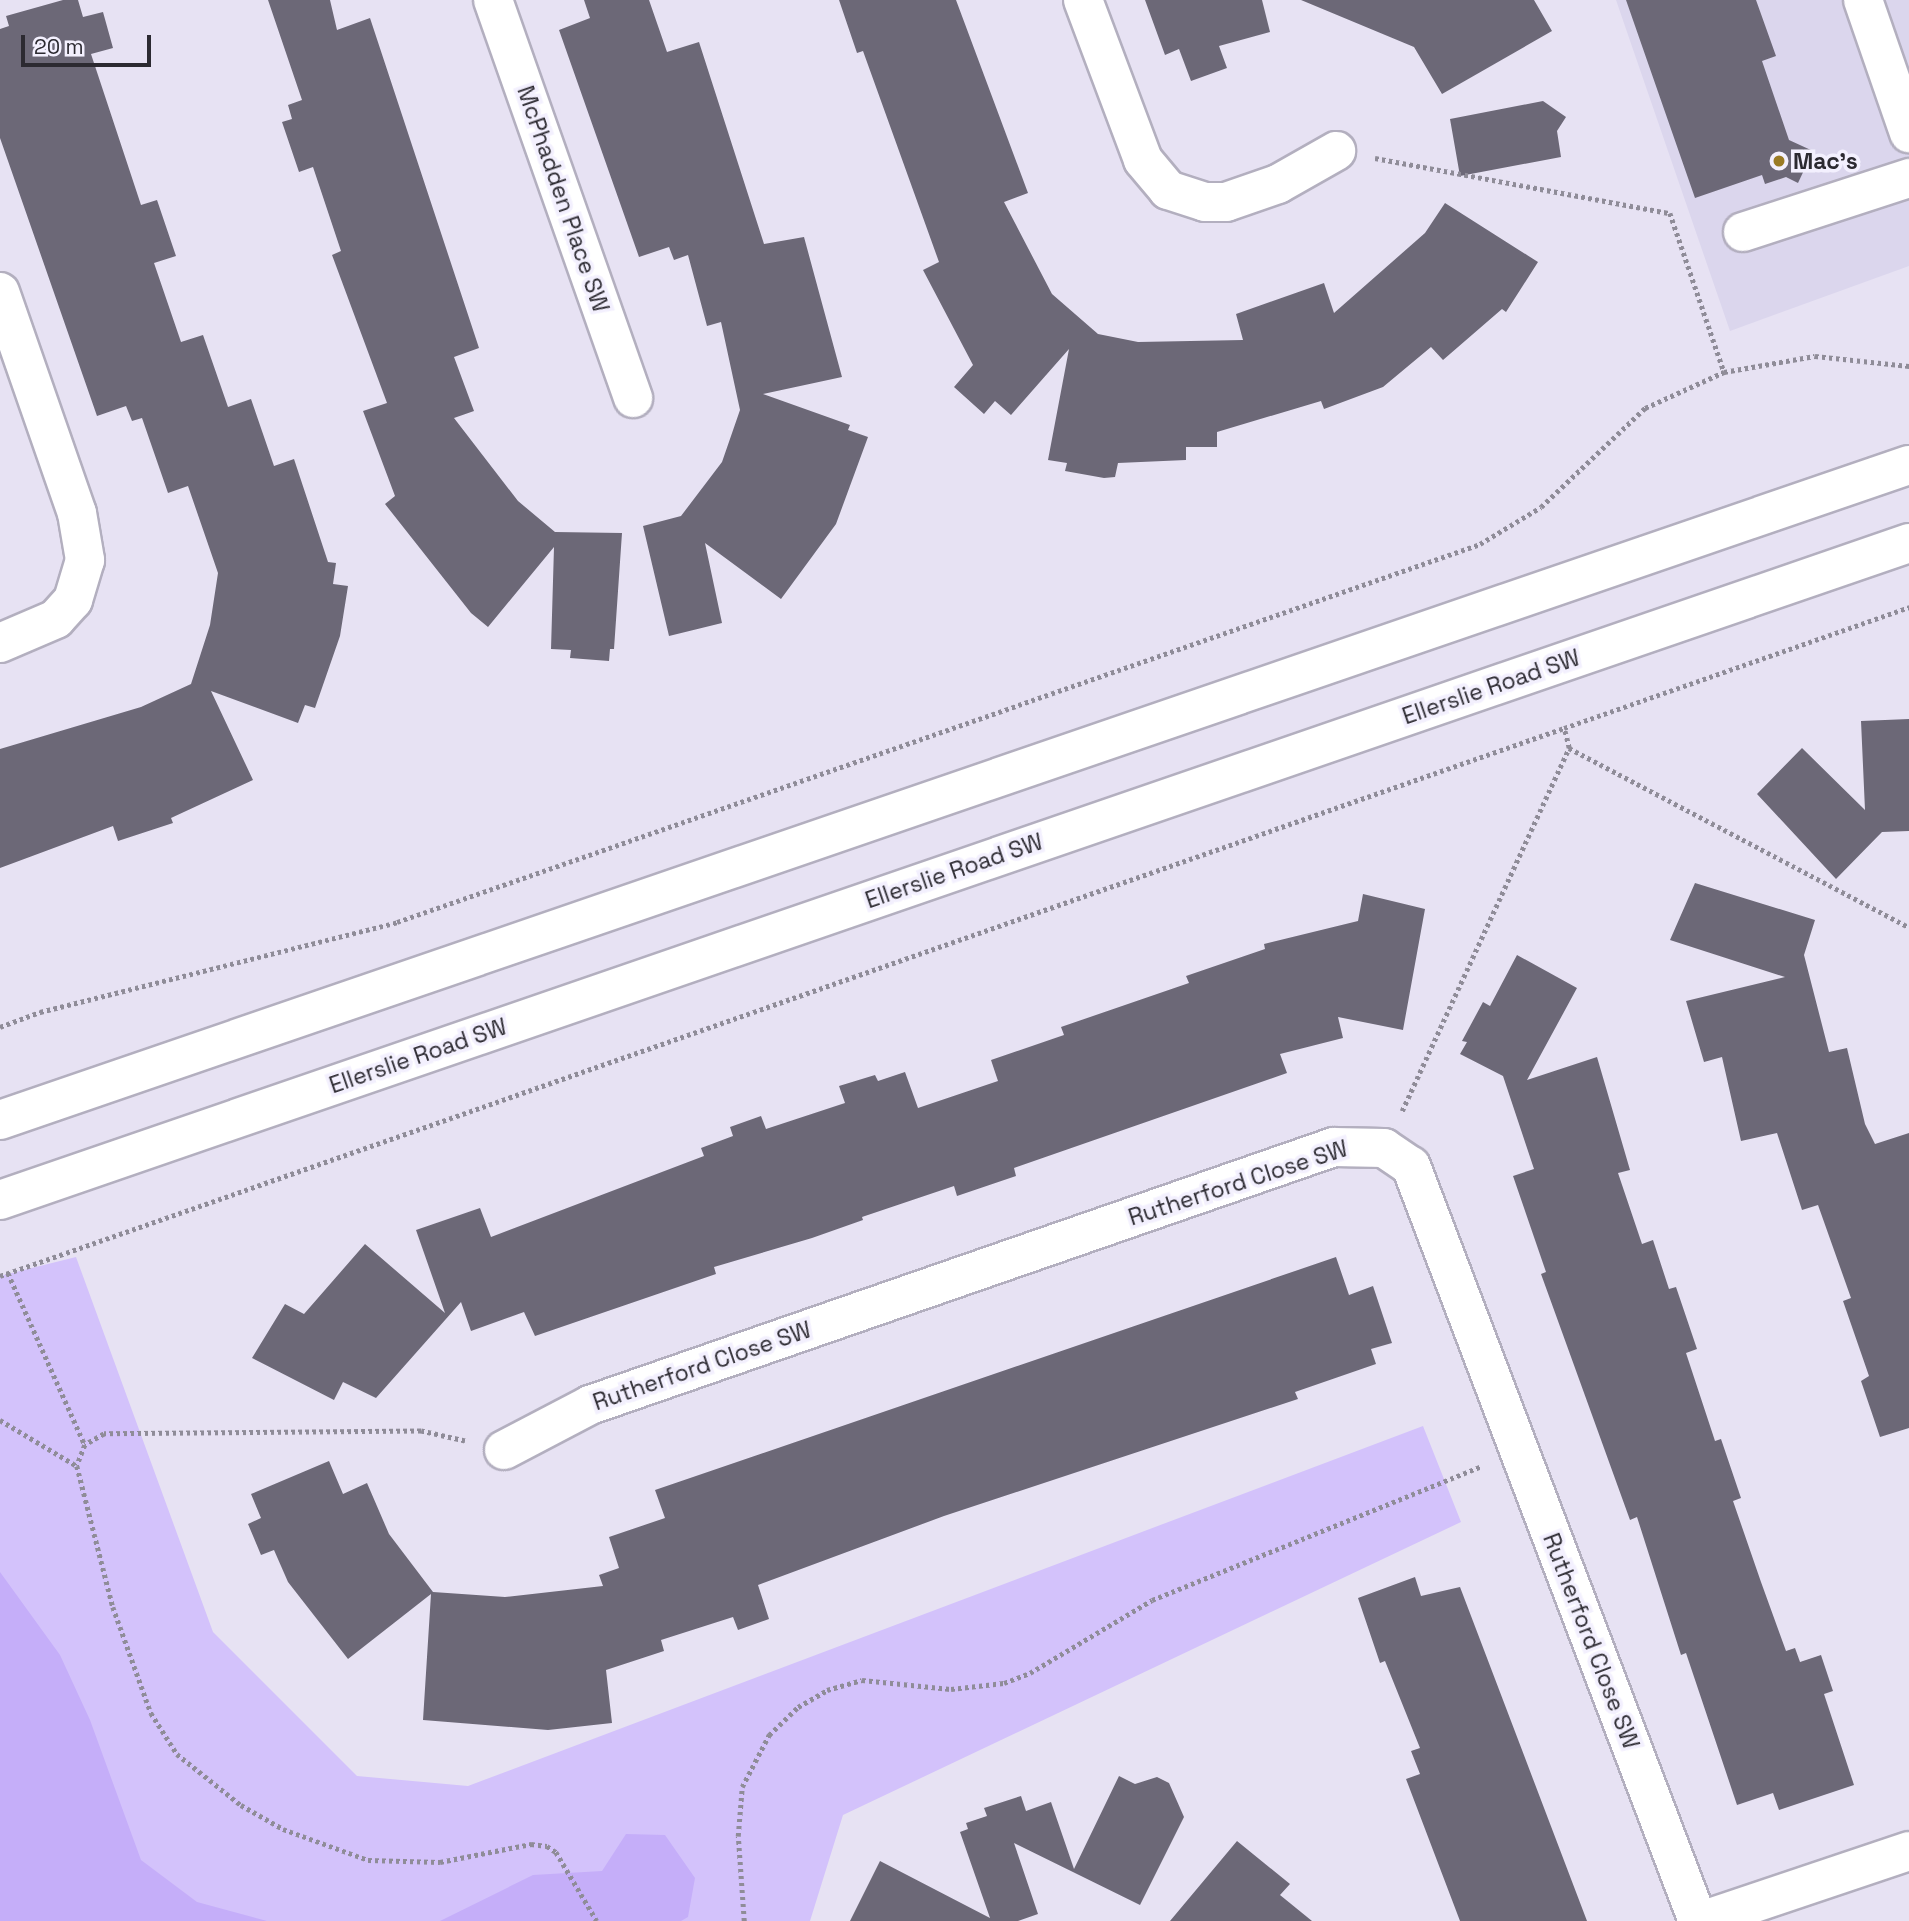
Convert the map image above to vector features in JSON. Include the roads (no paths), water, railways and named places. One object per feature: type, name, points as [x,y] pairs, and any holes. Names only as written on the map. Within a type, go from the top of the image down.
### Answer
[{"type":"main road","name":"McPhadden Place SW","points":[[493,0],[633,398]]},
{"type":"main road","points":[[1083,0],[1143,160],[1155,180],[1168,190],[1205,202],[1226,202],[1278,184],[1336,151]]},
{"type":"main road","points":[[1863,0],[1909,133]]},
{"type":"main road","points":[[1743,232],[1909,178]]},
{"type":"main road","points":[[0,292],[77,513],[85,559],[73,600],[56,619],[0,643]]},
{"type":"main road","points":[[0,1120],[1909,465]]},
{"type":"main road","name":"Ellerslie Road SW","points":[[0,1200],[1909,542]]},
{"type":"main road","name":"Rutherford Close SW","points":[[504,1450],[590,1405],[1334,1147],[1384,1148],[1411,1166],[1700,1921]]},
{"type":"main road","points":[[1700,1921],[1909,1850]]},
{"type":"place","name":"Mac's","points":[[1779,161]]}]
